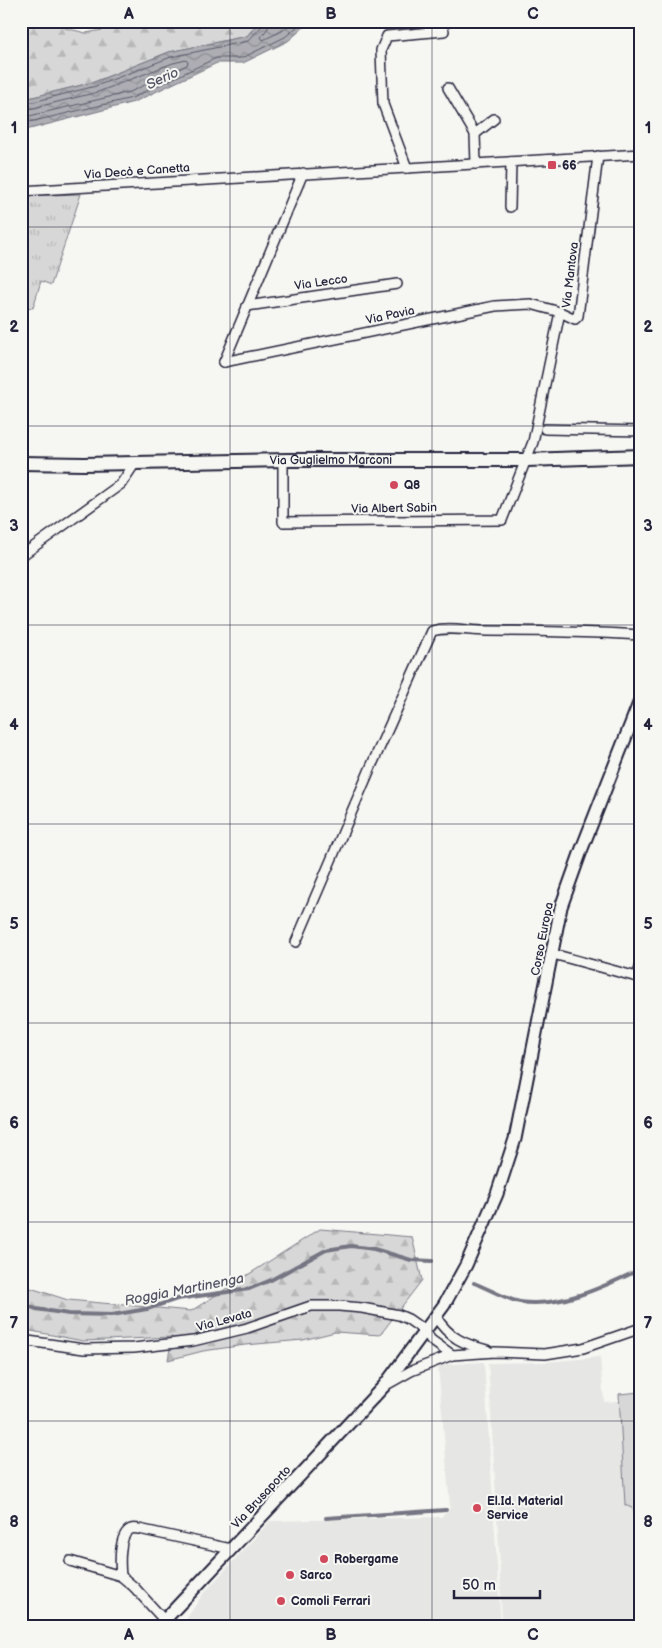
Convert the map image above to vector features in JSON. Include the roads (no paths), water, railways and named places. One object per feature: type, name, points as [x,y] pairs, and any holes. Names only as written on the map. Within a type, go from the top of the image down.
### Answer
[{"type":"main road","name":"Via Guglielmo Marconi","points":[[21,463],[527,460],[641,456]]},
{"type":"street","points":[[407,168],[383,104],[381,50],[387,36],[444,31]]},
{"type":"street","points":[[448,88],[475,134],[476,164]]},
{"type":"street","points":[[475,134],[494,119]]},
{"type":"street","name":"Via Decò e Canetta","points":[[21,191],[254,174],[407,168],[641,154]]},
{"type":"street","name":"Via Mantova","points":[[527,460],[535,433],[560,312],[575,319],[578,316],[598,156]]},
{"type":"street","points":[[510,207],[511,162]]},
{"type":"street","points":[[248,306],[303,173]]},
{"type":"street","name":"Via Lecco","points":[[248,306],[398,284]]},
{"type":"street","name":"Via Pavia","points":[[248,306],[224,362],[495,306],[531,304],[560,312]]},
{"type":"street","points":[[545,429],[641,431]]},
{"type":"street","name":"Via Albert Sabin","points":[[283,460],[283,522],[293,522],[502,520],[527,460]]},
{"type":"street","points":[[21,556],[121,484],[135,463]]},
{"type":"street","points":[[296,942],[370,769],[432,631],[443,628],[472,631],[589,632],[641,635]]},
{"type":"street","name":"Corso Europa","points":[[497,1194],[515,1139],[561,906],[598,805],[641,698]]},
{"type":"street","points":[[553,954],[637,977],[641,965]]},
{"type":"street","name":"Via Brusaporto","points":[[161,1624],[384,1386],[444,1305],[466,1265],[497,1194]]},
{"type":"street","name":"Via Levata","points":[[21,1340],[84,1349],[134,1348],[193,1341],[247,1328],[311,1306],[362,1308],[398,1315],[408,1319],[425,1331]]},
{"type":"street","name":"Via Brusaporto","points":[[436,1317],[441,1326],[452,1337],[473,1346],[495,1352]]},
{"type":"street","name":"Via Brusaporto","points":[[384,1386],[411,1371],[452,1355],[495,1352],[545,1354],[583,1348],[641,1328]]},
{"type":"street","points":[[425,1331],[431,1340],[452,1355]]},
{"type":"street","points":[[121,1576],[120,1553],[125,1534],[130,1529],[139,1529],[231,1549]]},
{"type":"street","points":[[70,1561],[121,1576],[134,1587],[161,1624]]},
{"type":"water","name":"Serio","points":[[260,21],[311,21],[288,41],[243,63],[217,63],[134,102],[26,130],[21,129],[21,100],[94,82],[169,52],[247,36]]},
{"type":"waterway","name":"Roggia Martinenga","points":[[21,1303],[36,1309],[69,1314],[112,1315],[147,1309],[177,1299],[249,1289],[271,1280],[326,1250],[351,1246],[374,1249],[411,1260],[432,1261]]},
{"type":"waterway","name":"Roggia Martinenga","points":[[474,1283],[515,1301],[551,1302],[582,1294],[641,1269]]},
{"type":"waterway","points":[[326,1518],[446,1510]]},
{"type":"place","name":"66","points":[[552,165]]},
{"type":"place","name":"Q8","points":[[394,485]]},
{"type":"place","name":"El.Id. Material Service","points":[[477,1508]]},
{"type":"place","name":"Robergame","points":[[324,1559]]},
{"type":"place","name":"Sarco","points":[[290,1575]]},
{"type":"place","name":"Comoli Ferrari","points":[[281,1601]]}]
